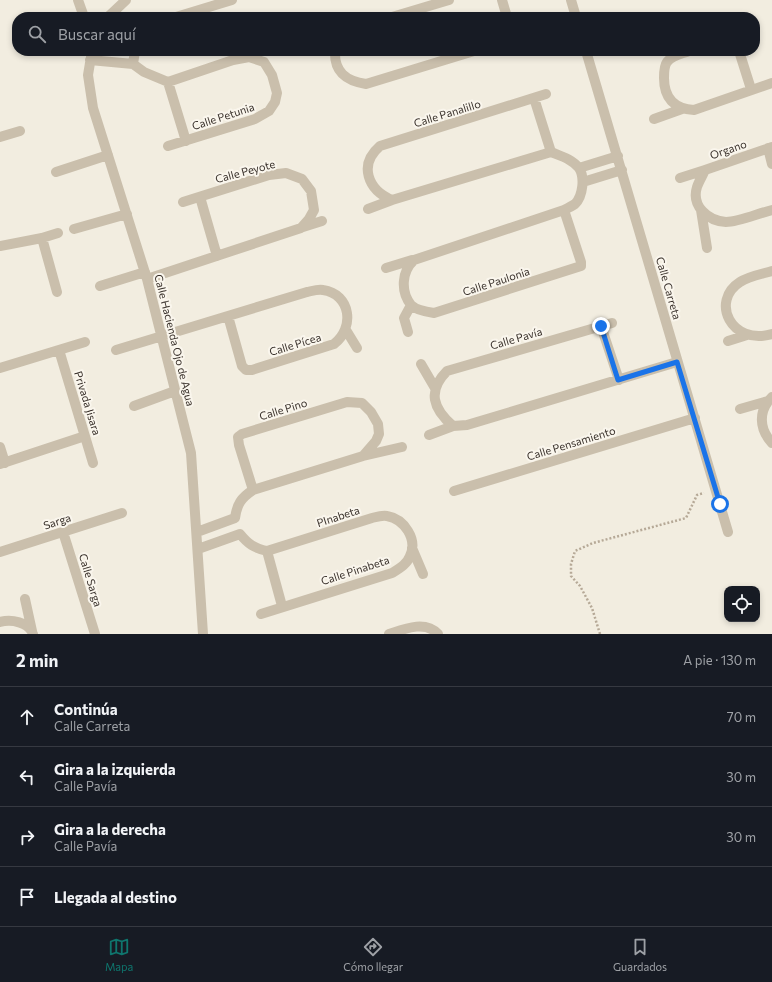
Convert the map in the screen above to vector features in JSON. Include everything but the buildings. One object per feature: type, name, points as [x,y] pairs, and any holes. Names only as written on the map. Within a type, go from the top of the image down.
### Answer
[{"type":"street","points":[[78,0],[82,12]]},
{"type":"street","points":[[113,12],[126,0]]},
{"type":"street","points":[[192,12],[232,0]]},
{"type":"street","points":[[409,12],[449,0]]},
{"type":"street","points":[[502,0],[506,12]]},
{"type":"street","points":[[571,0],[575,12]]},
{"type":"street","name":"Calle Hacienda Ojo de Agua","points":[[91,56],[88,75],[93,108],[146,276],[191,453],[203,634]]},
{"type":"street","points":[[96,56],[133,64],[144,72],[168,82]]},
{"type":"street","points":[[133,64],[134,56]]},
{"type":"street","points":[[335,56],[334,63],[343,76],[358,83],[366,84],[458,56]]},
{"type":"street","name":"Calle Carreta","points":[[588,56],[728,532]]},
{"type":"street","points":[[674,56],[666,63],[664,72],[666,92],[671,101],[682,109]]},
{"type":"street","points":[[741,56],[751,89]]},
{"type":"street","name":"Calle Petunia","points":[[249,57],[264,62],[272,75],[277,93],[275,102],[269,111],[255,119],[186,141],[168,82],[233,60],[249,57]]},
{"type":"street","points":[[654,118],[682,109],[694,110],[772,83]]},
{"type":"street","name":"Calle Panalillo","points":[[392,200],[382,196],[377,191],[369,177],[367,168],[371,153],[380,146],[546,94]]},
{"type":"street","points":[[534,98],[551,152]]},
{"type":"street","points":[[0,137],[20,131]]},
{"type":"street","points":[[168,146],[186,141]]},
{"type":"street","points":[[770,148],[772,164]]},
{"type":"street","name":"Organo","points":[[701,210],[696,201],[697,187],[705,170],[770,148]]},
{"type":"street","points":[[368,209],[392,200],[551,152],[569,159],[581,175],[581,193],[576,204],[564,210],[386,268]]},
{"type":"street","points":[[56,172],[108,155]]},
{"type":"street","points":[[581,175],[618,156]]},
{"type":"street","points":[[581,175],[622,170]]},
{"type":"street","points":[[680,178],[705,170]]},
{"type":"street","name":"Calle Peyote","points":[[184,202],[269,175],[286,173],[302,179],[311,191],[314,210],[309,219],[301,228]]},
{"type":"street","points":[[200,197],[217,256]]},
{"type":"street","name":"Calle Paulonia","points":[[411,305],[426,312],[434,313],[581,266],[564,210]]},
{"type":"street","points":[[701,210],[712,219],[727,222],[772,210]]},
{"type":"street","points":[[701,210],[707,248]]},
{"type":"street","points":[[74,229],[127,214]]},
{"type":"street","points":[[100,286],[146,276],[217,256],[322,221]]},
{"type":"street","points":[[0,246],[58,234]]},
{"type":"street","points":[[42,238],[57,292]]},
{"type":"street","points":[[408,332],[404,318],[411,305],[404,290],[404,276],[406,267],[414,260]]},
{"type":"street","points":[[772,271],[740,282],[733,288],[728,296],[726,306],[732,324],[738,331],[746,335],[756,337],[772,334]]},
{"type":"street","points":[[116,350],[307,292],[322,289],[336,294],[345,304],[348,322],[346,330],[357,348]]},
{"type":"street","name":"Calle Pícea","points":[[228,316],[242,366],[246,370],[252,370],[328,347],[340,339],[346,330]]},
{"type":"street","name":"Calle Pavía","points":[[434,388],[439,378],[447,371],[612,323]]},
{"type":"street","points":[[601,326],[618,380]]},
{"type":"street","points":[[728,341],[746,335]]},
{"type":"street","points":[[0,368],[85,342]]},
{"type":"street","name":"Privada Jisara","points":[[60,350],[94,463]]},
{"type":"street","points":[[429,435],[453,426],[467,425],[677,362]]},
{"type":"street","points":[[421,364],[434,388],[435,404],[444,418],[453,426]]},
{"type":"street","points":[[134,406],[175,391]]},
{"type":"street","points":[[740,409],[770,399]]},
{"type":"street","points":[[770,399],[763,410],[761,419],[762,428],[772,443]]},
{"type":"street","name":"Calle Pino","points":[[253,490],[239,444],[238,437],[242,434],[347,402],[362,403],[371,412],[378,424],[379,434],[376,441],[362,456]]},
{"type":"street","name":"Calle Pensamiento","points":[[454,491],[695,418]]},
{"type":"street","points":[[0,447],[2,464],[86,436]]},
{"type":"street","points":[[197,532],[235,518],[236,508],[241,499],[253,490],[362,456],[402,447]]},
{"type":"street","name":"Sarga","points":[[0,552],[122,513]]},
{"type":"street","name":"PInabeta","points":[[267,551],[372,518],[386,516],[400,520],[410,534],[412,548]]},
{"type":"street","name":"Calle Sarga","points":[[63,532],[95,634]]},
{"type":"street","points":[[198,549],[240,534],[247,543],[256,549],[267,551],[282,606]]},
{"type":"street","points":[[412,548],[423,574]]},
{"type":"street","name":"Calle Pinabeta","points":[[261,614],[282,606],[392,573],[404,565],[410,556],[412,548]]},
{"type":"street","points":[[25,599],[33,632]]},
{"type":"street","points":[[3,622],[23,624],[33,632]]},
{"type":"street","points":[[389,634],[408,628],[423,626],[438,634]]},
{"type":"path","points":[[600,634],[592,608],[580,586],[571,576],[571,564],[575,551],[593,543],[686,518],[697,495],[716,490]]},
{"type":"route","points":[[601,326],[618,380],[677,362],[720,504]]}]
